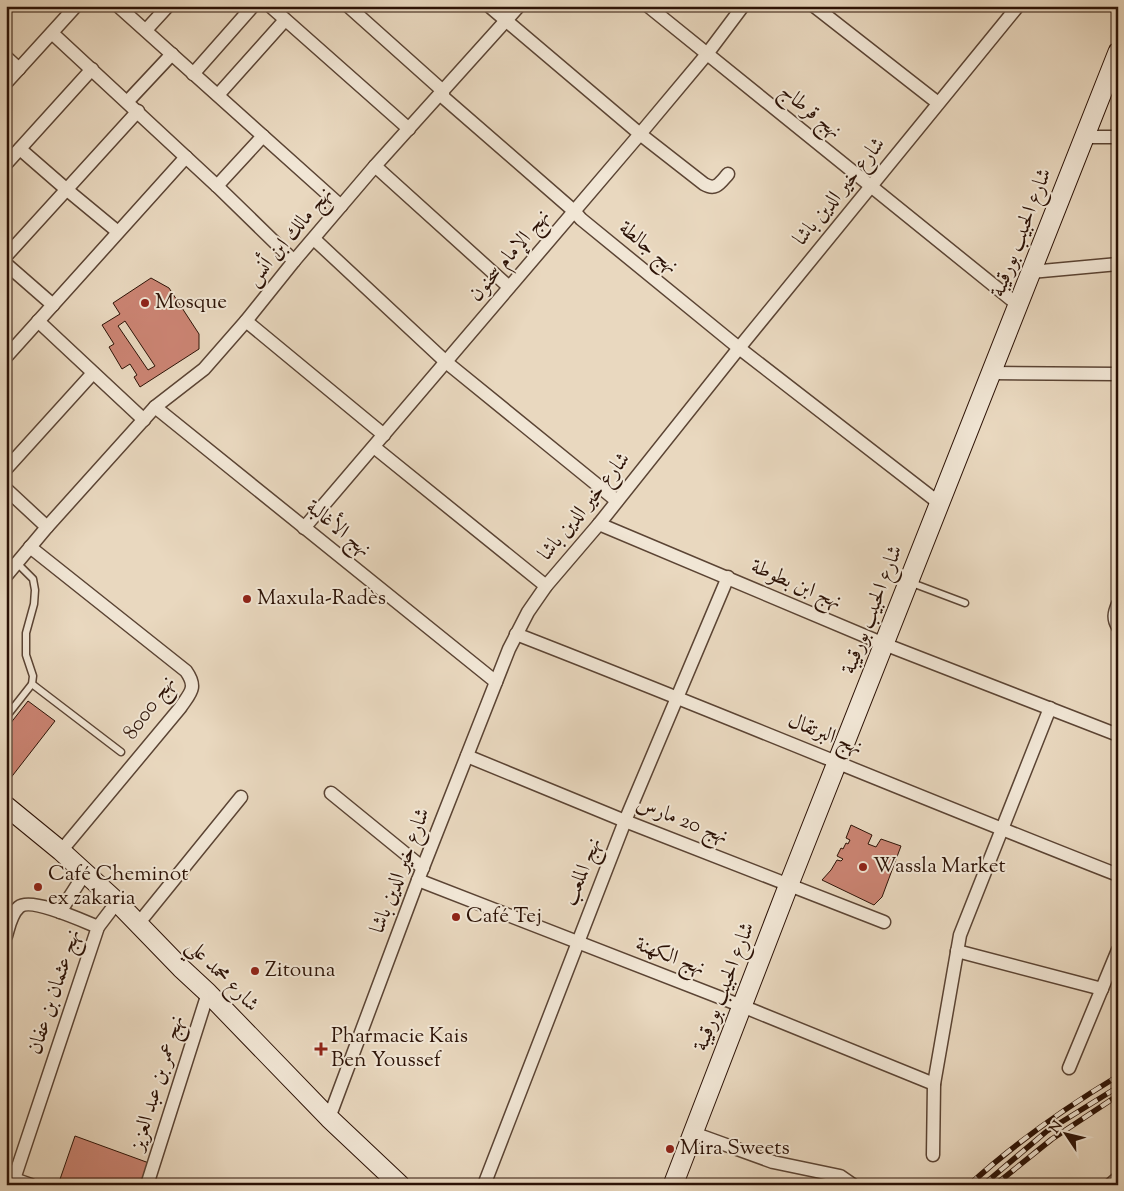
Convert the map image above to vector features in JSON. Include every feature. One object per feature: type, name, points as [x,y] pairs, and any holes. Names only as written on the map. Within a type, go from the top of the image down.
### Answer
[{"type":"street","points":[[6,84],[76,6]]},
{"type":"street","points":[[118,6],[342,206]]},
{"type":"street","points":[[146,30],[168,6]]},
{"type":"street","points":[[193,74],[253,6]]},
{"type":"street","points":[[270,6],[408,129]]},
{"type":"street","name":"نهج جالطة","points":[[348,6],[443,91],[443,97],[581,219],[739,348],[939,504]]},
{"type":"street","points":[[489,6],[640,134],[708,186],[718,186],[728,174]]},
{"type":"street","name":"نهج مالك ابن أنس","points":[[6,576],[47,527],[155,407],[204,369],[374,166],[519,6]]},
{"type":"street","name":"نهج قرطاج","points":[[648,6],[1018,305]]},
{"type":"street","name":"نهج الإمام سحنون","points":[[304,528],[640,134],[707,54],[743,6]]},
{"type":"street","points":[[814,6],[938,104]]},
{"type":"street","name":"شارع خير الدين باشا","points":[[329,1118],[496,682],[516,634],[528,612],[546,586],[599,524],[870,186],[1018,6]]},
{"type":"street","points":[[218,95],[285,20]]},
{"type":"street","points":[[52,33],[128,101],[294,262]]},
{"type":"street","name":"شارع الحبيب بورقيبة","points":[[673,1185],[908,581],[1118,52]]},
{"type":"street","points":[[128,101],[172,54]]},
{"type":"street","points":[[6,57],[19,69]]},
{"type":"street","points":[[6,164],[92,69]]},
{"type":"street","points":[[6,256],[138,111]]},
{"type":"street","points":[[217,186],[263,136]]},
{"type":"street","points":[[1084,136],[1118,137]]},
{"type":"street","points":[[20,148],[118,232]]},
{"type":"street","points":[[6,357],[186,157]]},
{"type":"street","points":[[374,166],[509,287]]},
{"type":"street","points":[[314,239],[446,362],[617,501]]},
{"type":"street","points":[[6,264],[53,305]]},
{"type":"street","points":[[1031,272],[1118,264]]},
{"type":"street","points":[[38,321],[144,420]]},
{"type":"street","points":[[246,321],[384,436]]},
{"type":"street","points":[[6,469],[93,373]]},
{"type":"street","points":[[991,373],[1118,374]]},
{"type":"street","name":"نهج الأغالبة","points":[[155,407],[496,682]]},
{"type":"street","points":[[374,447],[546,586]]},
{"type":"street","points":[[6,489],[47,527]]},
{"type":"street","name":"نهج ابن بطوطة","points":[[599,524],[884,644],[1118,735]]},
{"type":"street","name":"نهج 8000","points":[[30,547],[186,672],[193,685],[190,694],[180,708],[61,852]]},
{"type":"street","name":"نهج الملعب","points":[[484,1185],[576,942],[728,577]]},
{"type":"street","points":[[1118,604],[1114,615],[1118,628]]},
{"type":"street","name":"نهج البرتقال","points":[[516,634],[678,697],[1118,875]]},
{"type":"street","points":[[933,1156],[934,1084],[960,935],[1050,708]]},
{"type":"street","name":"نهج 20 مارس","points":[[467,756],[625,821],[884,922]]},
{"type":"street","name":"نهج الكهنة","points":[[331,793],[421,874],[576,942],[742,1006],[934,1084]]},
{"type":"street","points":[[138,924],[241,797]]},
{"type":"street","name":"شارع محمد علي","points":[[6,806],[117,902],[181,968],[208,992],[329,1118],[400,1185]]},
{"type":"street","points":[[60,912],[85,874]]},
{"type":"street","name":"نهج عثمان بن عفان","points":[[13,1182],[98,927],[117,902]]},
{"type":"street","points":[[6,936],[14,913],[22,905],[28,904],[60,912],[98,927]]},
{"type":"street","points":[[1069,1068],[1118,950]]},
{"type":"street","points":[[958,951],[1102,989]]},
{"type":"street","name":"نهج عمر بن عبد العزيز","points":[[147,1185],[208,992]]},
{"type":"street","points":[[693,1133],[772,1162],[840,1176],[852,1185]]},
{"type":"street","points":[[1110,1185],[1118,1178]]},
{"type":"street","points":[[13,1182],[31,1185]]},
{"type":"lane","points":[[6,717],[32,684],[33,676],[26,655],[26,633],[34,604],[35,590],[33,579],[17,564]]},
{"type":"lane","points":[[908,581],[965,603]]},
{"type":"lane","points":[[32,684],[120,752]]},
{"type":"building","points":[[151,278],[169,288],[199,334],[199,349],[140,387],[134,377],[137,375],[130,364],[122,369],[109,347],[114,344],[102,325],[120,314],[113,303]],"holes":[[[125,321],[155,366],[148,370],[118,326]]]},
{"type":"building","points":[[28,701],[55,721],[6,784],[6,729]]},
{"type":"building","name":"Wassla Market","points":[[851,825],[872,835],[868,844],[876,847],[881,839],[901,846],[882,897],[874,905],[822,880],[837,860],[841,861],[843,859],[837,856],[841,848],[843,849],[850,840],[846,838]]},
{"type":"building","points":[[75,1136],[149,1163],[141,1185],[58,1185]]},
{"type":"railway","points":[[969,1185],[1041,1127],[1118,1076]]},
{"type":"railway","points":[[983,1185],[1047,1131],[1118,1087]]},
{"type":"railway","points":[[995,1185],[1052,1139],[1114,1098]]},
{"type":"place","name":"Mosque","points":[[145,303]]},
{"type":"place","name":"Maxula-Radès","points":[[247,599]]},
{"type":"place","name":"Wassla Market","points":[[863,867]]},
{"type":"place","name":"Café Cheminot ex zakaria","points":[[38,887]]},
{"type":"place","name":"Café Tej","points":[[456,917]]},
{"type":"place","name":"Zitouna","points":[[255,971]]},
{"type":"place","name":"Pharmacie Kais Ben Youssef","points":[[321,1049]]},
{"type":"place","name":"Mira Sweets","points":[[670,1149]]}]
